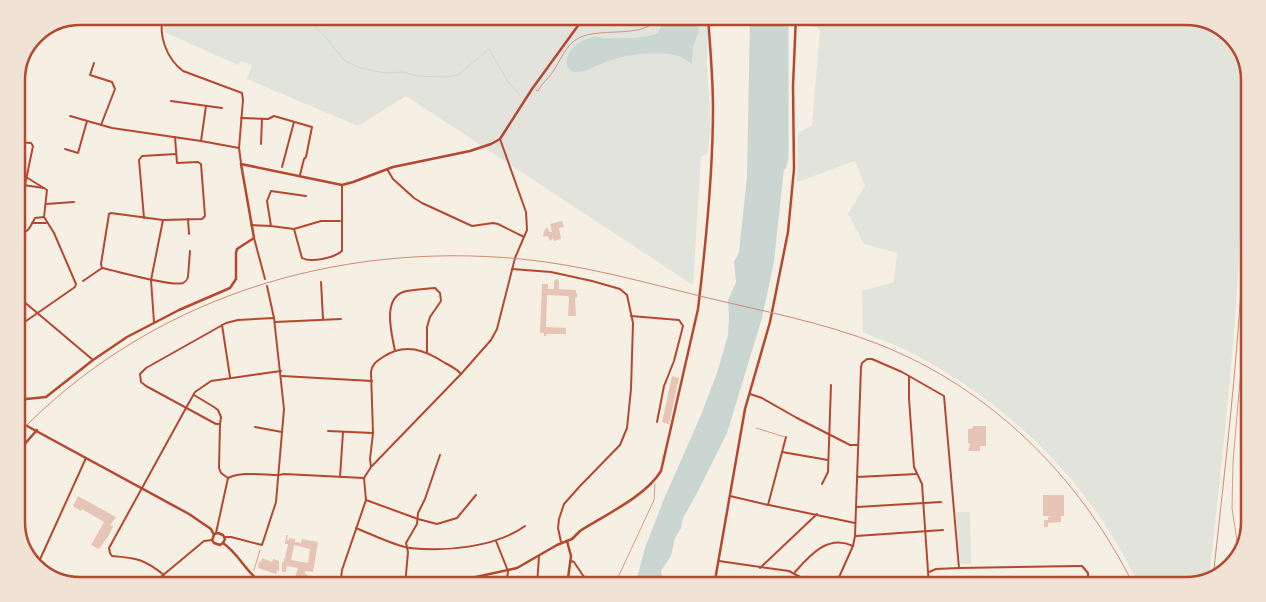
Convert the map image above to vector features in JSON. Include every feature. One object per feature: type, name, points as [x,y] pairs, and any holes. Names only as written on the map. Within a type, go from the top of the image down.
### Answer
[{"type":"street","points":[[163,25],[162,39],[173,61],[183,71],[240,92],[243,96],[239,148],[251,225],[265,279]]},
{"type":"street","points":[[241,164],[342,185],[387,169],[470,151],[491,144],[500,139],[532,89],[578,25]]},
{"type":"street","points":[[484,577],[517,568],[561,543],[572,539],[580,531],[640,494],[655,482],[661,471],[698,309],[710,180],[712,132],[712,82],[709,25]]},
{"type":"street","points":[[715,577],[736,451],[749,394],[774,307],[788,232],[794,169],[793,86],[796,25]]},
{"type":"street","points":[[94,63],[90,75],[112,82],[115,89],[101,125]]},
{"type":"street","points":[[171,101],[222,108]]},
{"type":"street","points":[[201,141],[206,106]]},
{"type":"street","points":[[70,116],[112,128],[239,148]]},
{"type":"street","points":[[241,118],[268,119],[274,116],[311,126],[313,130],[299,176]]},
{"type":"street","points":[[261,144],[262,119]]},
{"type":"street","points":[[65,149],[78,153],[88,121]]},
{"type":"street","points":[[282,167],[294,122]]},
{"type":"street","points":[[102,268],[101,264],[109,214],[163,220],[202,218],[205,216],[201,164],[198,162],[177,163],[175,137]]},
{"type":"street","points":[[341,577],[366,500],[364,478],[371,467],[461,374],[485,347],[497,329],[512,269],[527,230],[528,217],[500,139]]},
{"type":"street","points":[[25,143],[33,144],[25,181]]},
{"type":"street","points":[[144,218],[139,160],[142,156],[176,154]]},
{"type":"street","points":[[387,169],[405,190],[422,202],[472,226],[498,224],[524,237]]},
{"type":"street","points":[[25,322],[75,287],[76,284],[54,233],[44,217],[47,193],[45,189],[26,177]]},
{"type":"street","points":[[25,185],[45,189]]},
{"type":"street","points":[[294,229],[302,258],[307,261],[338,255],[342,252],[342,185]]},
{"type":"street","points":[[270,226],[267,201],[271,191],[306,196]]},
{"type":"street","points":[[46,204],[74,202]]},
{"type":"street","points":[[25,233],[35,218],[44,217]]},
{"type":"street","points":[[188,219],[189,234]]},
{"type":"street","points":[[154,322],[151,280],[163,220]]},
{"type":"street","points":[[251,225],[294,229],[321,221],[341,221]]},
{"type":"street","points":[[32,223],[46,223]]},
{"type":"street","points":[[25,400],[46,397],[93,360],[128,337],[154,322],[230,288],[236,279],[237,249],[254,238]]},
{"type":"street","points":[[83,281],[102,268],[151,280],[182,283],[188,279],[190,250]]},
{"type":"street","points":[[512,269],[551,272],[620,289],[627,295],[631,316],[629,420],[622,440],[564,504],[558,528],[561,543]]},
{"type":"street","points":[[321,282],[323,319]]},
{"type":"street","points":[[215,534],[222,534],[224,537],[261,546],[276,502],[284,409],[275,322],[267,286]]},
{"type":"street","points":[[395,351],[390,319],[394,300],[404,292],[435,288],[440,293],[441,301],[426,327],[427,352]]},
{"type":"street","points":[[25,302],[93,360]]},
{"type":"street","points":[[631,316],[679,320],[683,326],[674,361],[664,386],[657,422]]},
{"type":"street","points":[[220,424],[216,424],[146,386],[141,382],[140,374],[146,368],[222,325],[238,320],[274,318]]},
{"type":"street","points":[[275,322],[342,319]]},
{"type":"street","points":[[222,325],[230,378]]},
{"type":"street","points":[[371,467],[373,433],[371,372],[373,365],[395,351],[414,348],[427,352],[461,374]]},
{"type":"street","points":[[839,577],[853,546],[855,536],[861,367],[864,361],[872,359],[942,393],[946,399],[959,568]]},
{"type":"street","points":[[164,575],[151,564],[139,559],[112,556],[109,548],[186,408],[194,395],[211,381],[281,371]]},
{"type":"street","points":[[282,376],[372,382]]},
{"type":"street","points":[[910,377],[909,399],[914,467],[922,484],[929,577]]},
{"type":"street","points":[[822,484],[828,472],[831,386]]},
{"type":"street","points":[[749,394],[762,398],[850,445],[858,445]]},
{"type":"street","points":[[194,395],[218,410],[221,417],[219,468],[221,473],[228,478]]},
{"type":"street","points":[[25,424],[208,526],[215,534]]},
{"type":"street","points":[[255,428],[282,432]]},
{"type":"street","points":[[25,444],[37,430]]},
{"type":"street","points":[[328,431],[373,433]]},
{"type":"street","points":[[340,476],[343,432]]},
{"type":"street","points":[[768,505],[786,437]]},
{"type":"street","points":[[782,452],[828,460]]},
{"type":"street","points":[[405,577],[407,540],[416,527],[418,513],[425,499],[440,455]]},
{"type":"street","points":[[40,559],[86,458]]},
{"type":"street","points":[[228,478],[230,476],[244,475],[284,474],[364,478]]},
{"type":"street","points":[[858,477],[917,474]]},
{"type":"street","points":[[212,540],[228,478]]},
{"type":"street","points":[[366,500],[437,524],[454,520],[460,516],[476,495]]},
{"type":"street","points":[[730,496],[855,523]]},
{"type":"street","points":[[856,507],[941,502]]},
{"type":"street","points":[[760,568],[817,514]]},
{"type":"street","points":[[356,528],[407,547],[441,548],[470,546],[496,541],[514,534],[525,526]]},
{"type":"street","points":[[855,536],[943,530]]},
{"type":"street","points":[[223,543],[224,537]]},
{"type":"street","points":[[161,577],[204,541],[212,540]]},
{"type":"street","points":[[212,540],[214,544],[223,543]]},
{"type":"street","points":[[496,541],[508,571],[507,577]]},
{"type":"street","points":[[567,541],[571,552],[568,577]]},
{"type":"street","points":[[794,573],[822,546],[837,542],[853,546]]},
{"type":"street","points":[[223,543],[254,577]]},
{"type":"street","points":[[538,577],[539,555]]},
{"type":"street","points":[[571,561],[574,562],[584,577]]},
{"type":"street","points":[[718,561],[794,573],[801,577]]},
{"type":"street","points":[[929,572],[936,569],[959,568],[1082,566],[1088,573],[1088,577]]},
{"type":"lane","points":[[756,428],[786,437]]},
{"type":"path","points":[[532,89],[538,91],[573,42],[591,33],[626,32],[649,25]]},
{"type":"path","points":[[1237,543],[1232,508],[1233,462],[1241,372]]},
{"type":"path","points":[[618,577],[654,500],[655,482]]},
{"type":"path","points":[[252,575],[261,546]]},
{"type":"shaded area","points":[[164,25],[710,25],[707,54],[710,132],[707,154],[701,156],[693,285],[406,96],[358,126],[247,79],[252,65],[241,61],[238,65],[164,32]]},
{"type":"shaded area","points":[[661,25],[698,25],[699,31],[693,46],[692,64],[682,57],[649,53],[622,57],[582,71],[573,72],[567,67],[570,52],[577,44],[586,39],[594,37],[641,37],[658,33]]},
{"type":"shaded area","points":[[750,25],[785,25],[785,158],[774,262],[762,318],[727,433],[683,518],[681,528],[675,538],[671,556],[661,571],[662,577],[637,577],[645,548],[664,499],[701,415],[717,373],[728,335],[728,300],[736,282],[734,262],[739,252],[747,177]]},
{"type":"shaded area","points":[[812,25],[1186,25],[1197,26],[1213,32],[1230,47],[1239,65],[1241,111],[1240,245],[1230,379],[1210,571],[1197,576],[1186,577],[1134,577],[1120,548],[1072,480],[1013,421],[980,395],[945,372],[908,351],[863,332],[862,291],[894,282],[897,253],[864,244],[848,214],[865,186],[855,161],[797,182],[798,133],[812,125],[820,30]]},
{"type":"shaded area","points":[[956,512],[970,512],[971,564],[962,564],[960,562]]},
{"type":"building","points":[[562,221],[564,227],[559,228],[561,239],[554,241],[553,238],[550,241],[548,236],[543,237],[547,227],[552,232],[550,224]]},
{"type":"building","points":[[557,279],[559,281],[559,289],[576,290],[576,316],[568,316],[569,297],[547,295],[546,327],[566,328],[566,334],[546,334],[544,336],[544,333],[540,333],[542,284],[548,284],[548,289],[554,289],[554,281]]},
{"type":"building","points":[[672,376],[679,378],[669,424],[662,422]]},
{"type":"building","points":[[973,426],[986,426],[986,446],[980,446],[980,451],[968,451],[970,444],[968,443],[968,429],[972,429]]},
{"type":"building","points":[[1043,495],[1064,495],[1064,516],[1061,516],[1061,522],[1048,523],[1048,527],[1044,527],[1044,520],[1048,520],[1048,517],[1052,516],[1043,516]]},
{"type":"building","points":[[78,496],[116,517],[110,525],[113,526],[109,535],[99,549],[91,545],[104,522],[73,506]]},
{"type":"building","points":[[286,535],[288,535],[287,540],[289,538],[295,539],[295,542],[301,543],[302,539],[318,542],[313,572],[305,571],[308,577],[295,577],[298,568],[287,566],[286,572],[282,572],[282,562],[284,562],[288,544],[285,544]],"holes":[[[294,545],[310,549],[308,563],[291,560]]]},
{"type":"building","points":[[262,558],[272,562],[273,559],[279,561],[279,571],[276,574],[258,568],[259,561],[261,562]]},
{"type":"waterway","points":[[312,25],[323,34],[345,61],[361,68],[385,73],[403,72],[417,76],[446,77],[458,75],[489,49],[509,83],[520,95]]},
{"type":"waterway","points":[[783,166],[785,158],[785,25]]},
{"type":"railway","points":[[25,428],[68,388],[124,348],[184,315],[248,289],[314,271],[382,260],[451,256],[521,259],[567,265],[814,323],[857,336],[919,363],[958,385],[995,411],[1028,441],[1060,474],[1088,509],[1129,577]]},
{"type":"railway","points":[[1214,569],[1234,382],[1241,284]]}]
